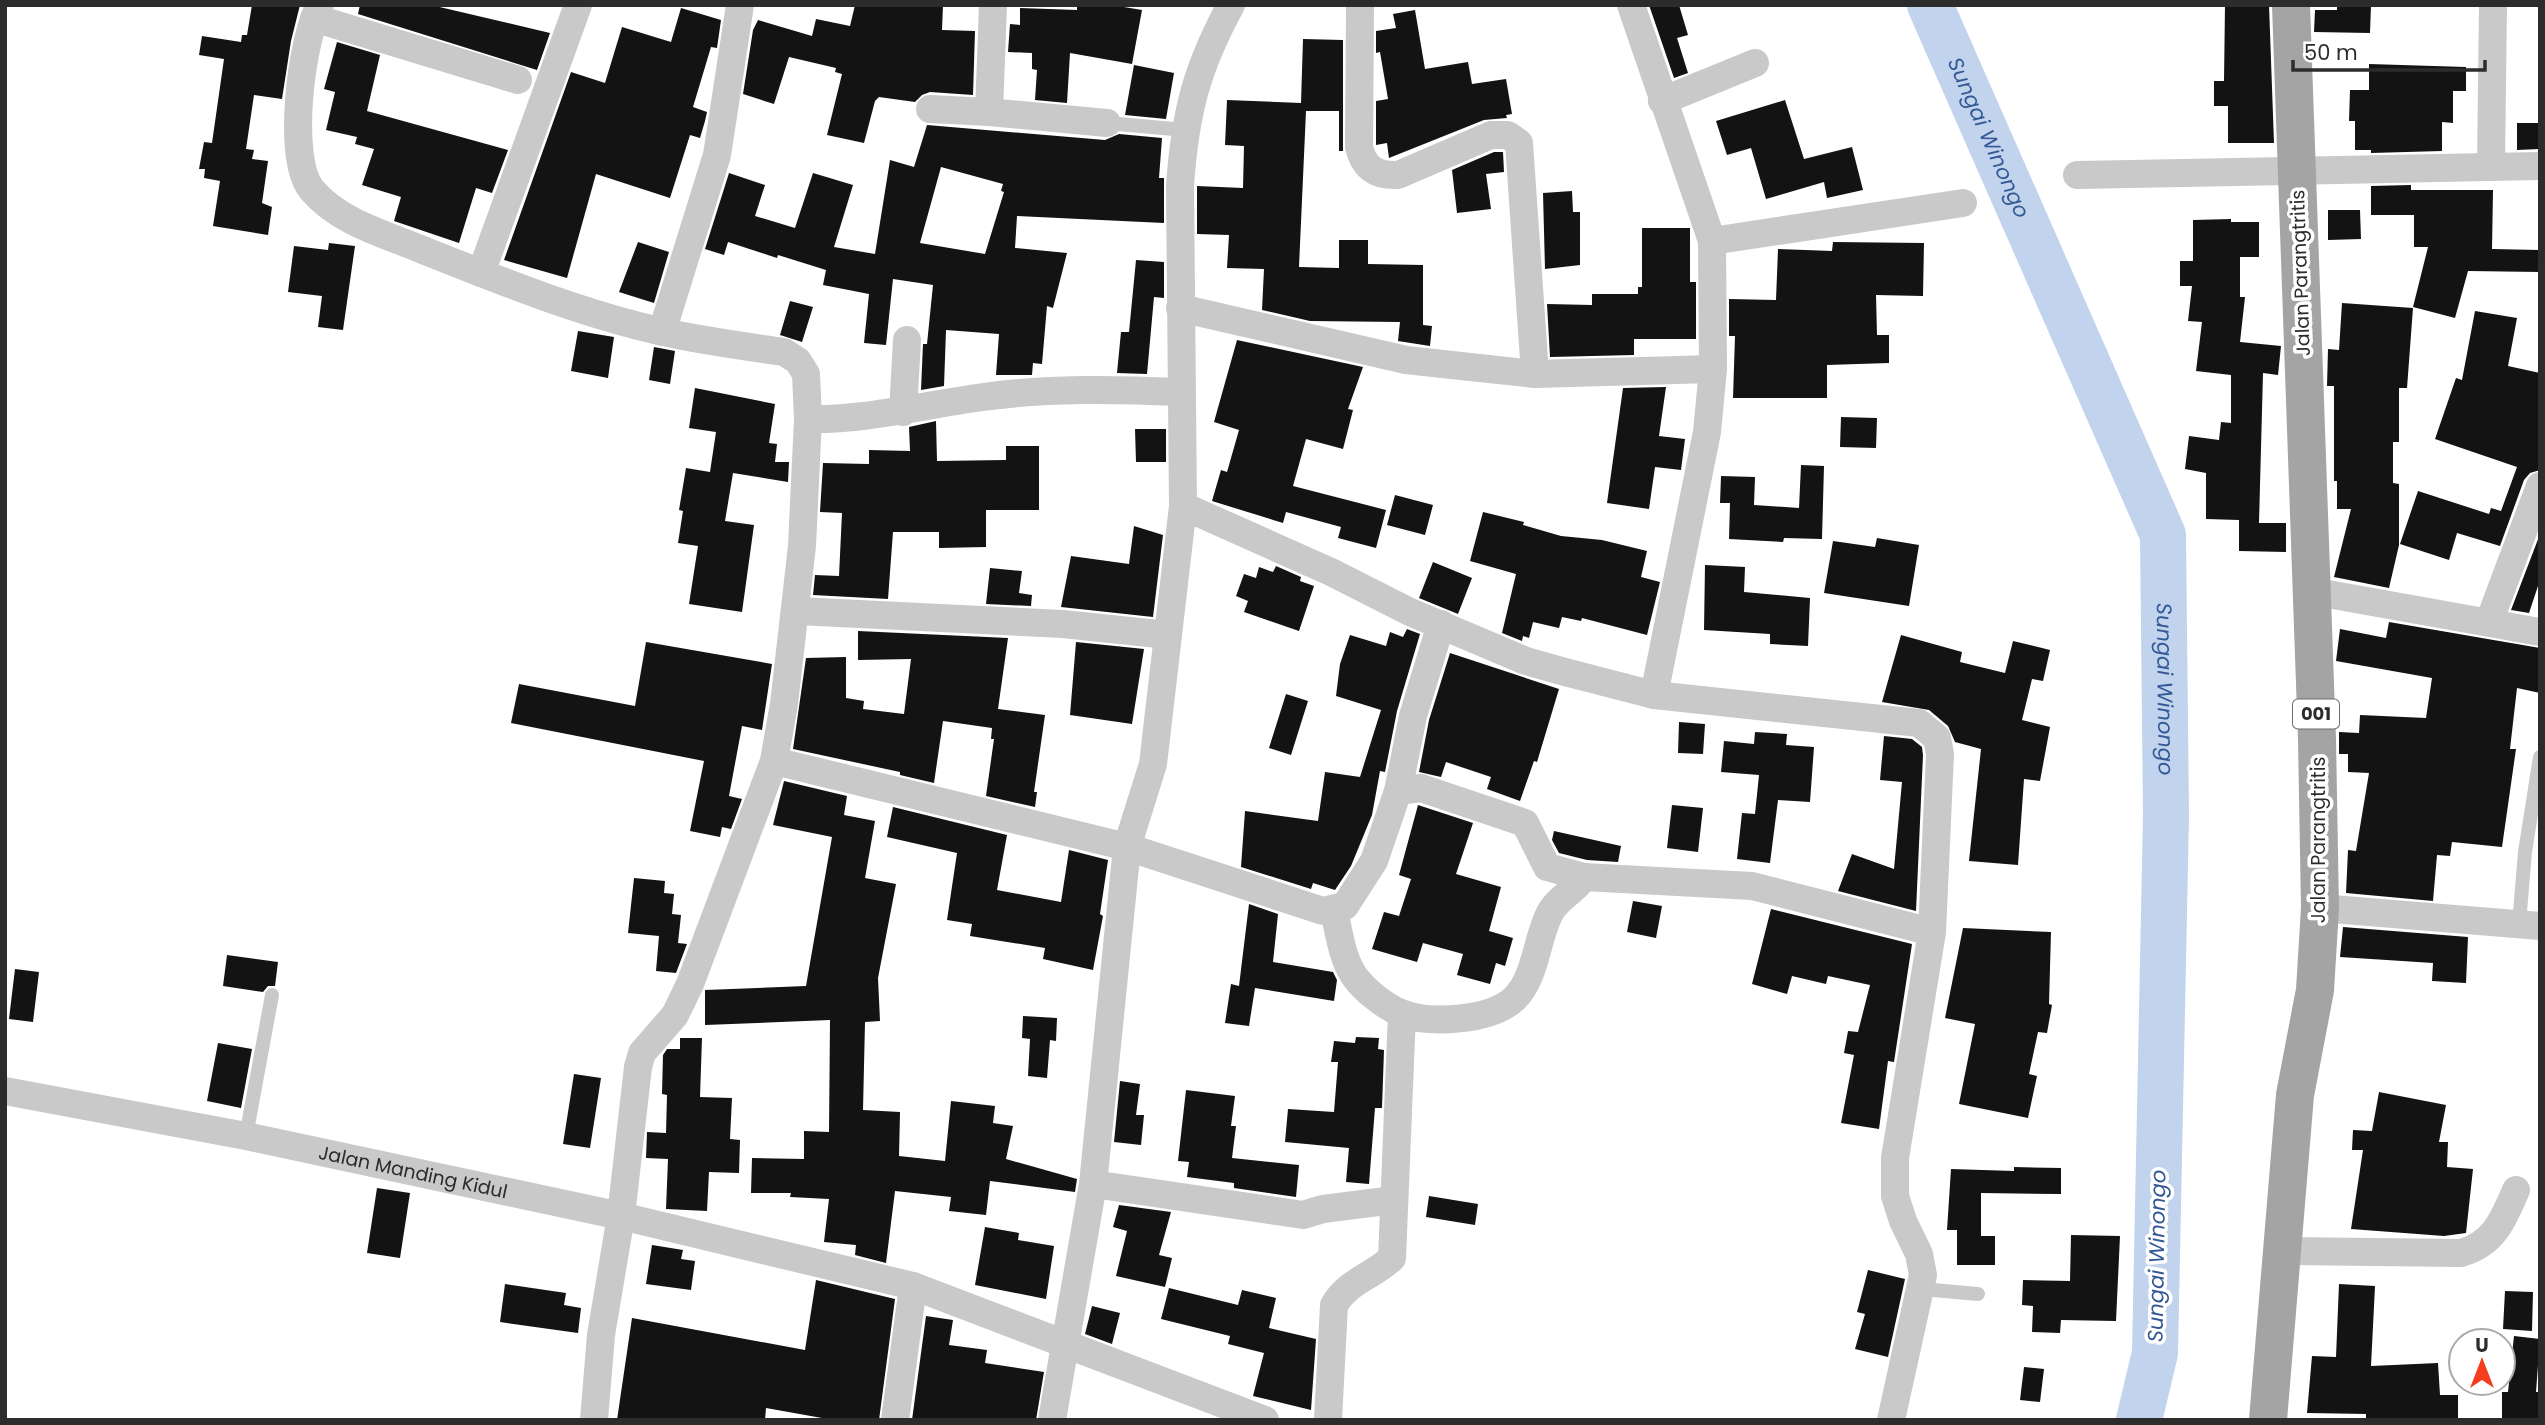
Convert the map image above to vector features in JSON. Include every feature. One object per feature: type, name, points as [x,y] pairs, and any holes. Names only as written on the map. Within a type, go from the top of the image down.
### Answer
[{"type":"main road","name":"Jalan Parangtritis","points":[[2267,1420],[2284,1251],[2295,1095],[2315,990],[2320,908],[2291,5]]},
{"type":"street","points":[[481,273],[578,5]]},
{"type":"street","points":[[662,332],[717,155],[740,5]]},
{"type":"street","points":[[989,111],[993,5]]},
{"type":"street","points":[[1052,1420],[1067,1346],[1093,1184],[1127,847],[1153,764],[1182,506],[1180,186],[1185,130],[1201,66],[1231,5]]},
{"type":"street","points":[[1360,5],[1359,147],[1368,168],[1387,176],[1398,175],[1491,135],[1508,135],[1519,143],[1535,374]]},
{"type":"street","points":[[1632,5],[1662,101],[1712,240],[1713,369],[1702,462],[1654,695]]},
{"type":"street","points":[[2491,165],[2493,5]]},
{"type":"street","points":[[518,80],[317,11],[304,56],[300,126],[300,159],[310,188],[333,210],[362,225],[481,273],[662,332],[784,352],[798,361],[806,374],[808,419],[797,611],[774,761],[690,984],[675,1015],[642,1053],[638,1067],[621,1216],[601,1335],[594,1420]]},
{"type":"street","points":[[1662,101],[1755,63]]},
{"type":"street","points":[[930,109],[989,111],[1107,123]]},
{"type":"street","points":[[2077,175],[2540,166]]},
{"type":"street","points":[[1712,240],[1963,203]]},
{"type":"street","points":[[1180,308],[1406,360],[1535,374],[1713,369]]},
{"type":"street","points":[[903,412],[907,340]]},
{"type":"street","points":[[808,419],[869,417],[984,397],[1055,389],[1180,392]]},
{"type":"street","points":[[2489,622],[2540,486]]},
{"type":"street","points":[[1182,506],[1526,660],[1654,695],[1919,723],[1937,738],[1940,754],[1932,932],[1895,1158],[1898,1209],[1922,1264],[1922,1289],[1891,1420]]},
{"type":"street","points":[[2311,591],[2540,632]]},
{"type":"street","points":[[797,611],[1063,624],[1168,635]]},
{"type":"street","points":[[774,761],[1127,847],[1322,911],[1334,911],[1345,906],[1374,860],[1398,791],[1413,716],[1441,624]]},
{"type":"street","points":[[1398,791],[1421,788],[1525,823],[1547,867],[1584,877],[1752,887],[1932,932]]},
{"type":"street","points":[[1334,911],[1345,954],[1355,976],[1372,994],[1402,1014],[1437,1019],[1470,1018],[1500,1011],[1525,985],[1550,913],[1560,897],[1580,884],[1584,877]]},
{"type":"street","points":[[2320,908],[2529,925]]},
{"type":"street","points":[[1328,1420],[1334,1305],[1344,1289],[1378,1271],[1392,1258],[1402,1014]]},
{"type":"street","name":"Jalan Manding Kidul","points":[[5,1091],[246,1136],[621,1216],[913,1286],[1265,1420]]},
{"type":"street","points":[[1093,1184],[1303,1214],[1394,1200]]},
{"type":"street","points":[[2284,1251],[2460,1253],[2479,1248],[2491,1236],[2516,1190]]},
{"type":"street","points":[[895,1420],[913,1286]]},
{"type":"lane","points":[[1107,123],[1185,130]]},
{"type":"lane","points":[[2529,925],[2525,852],[2540,757]]},
{"type":"lane","points":[[246,1136],[272,995]]},
{"type":"lane","points":[[1922,1289],[1978,1294]]},
{"type":"building","points":[[252,5],[300,5],[282,99],[254,95],[246,149],[254,150],[252,159],[268,161],[262,203],[272,207],[268,235],[213,226],[220,181],[204,178],[205,169],[199,169],[204,142],[212,143],[224,59],[199,55],[202,36],[241,42],[242,35],[247,35]]},
{"type":"building","points":[[360,5],[431,5],[550,33],[537,70],[358,14]]},
{"type":"building","points":[[855,5],[943,5],[942,30],[975,31],[973,95],[930,92],[915,102],[879,97],[875,101],[864,143],[827,135],[842,74],[835,72],[836,68],[789,57],[774,104],[743,94],[753,30],[758,20],[812,36],[816,19],[850,26]]},
{"type":"building","points":[[1077,5],[1112,5],[1142,10],[1132,64],[1070,53],[1067,103],[1035,100],[1037,70],[1032,69],[1032,53],[1008,52],[1010,24],[1020,25],[1020,8],[1077,10]]},
{"type":"building","points":[[1649,5],[1679,5],[1688,35],[1677,38],[1688,73],[1674,78]]},
{"type":"building","points":[[2225,5],[2269,5],[2274,143],[2228,143],[2228,106],[2214,106],[2214,81],[2224,81]]},
{"type":"building","points":[[2337,5],[2371,5],[2370,33],[2314,32],[2315,10],[2337,10]]},
{"type":"building","points":[[681,8],[721,20],[717,48],[711,47],[693,107],[707,112],[705,121],[700,138],[690,135],[670,198],[596,174],[567,278],[504,260],[571,72],[605,83],[622,27],[671,42]]},
{"type":"building","points":[[1415,10],[1425,69],[1468,62],[1472,84],[1506,79],[1512,114],[1506,115],[1507,118],[1484,120],[1389,158],[1387,143],[1376,145],[1376,101],[1388,99],[1380,52],[1376,53],[1376,31],[1396,28],[1393,14]]},
{"type":"building","points":[[1303,39],[1343,40],[1343,151],[1339,151],[1339,111],[1306,111],[1299,267],[1339,268],[1339,240],[1368,240],[1368,264],[1423,265],[1423,325],[1432,326],[1430,346],[1398,341],[1400,322],[1310,321],[1262,310],[1264,269],[1227,268],[1229,235],[1197,234],[1197,186],[1243,188],[1244,146],[1225,145],[1227,100],[1301,103]]},
{"type":"building","points":[[337,42],[380,55],[367,111],[508,150],[492,193],[476,188],[459,243],[394,221],[401,197],[362,185],[374,149],[355,144],[357,137],[326,130],[335,92],[324,89]]},
{"type":"building","points":[[2369,64],[2466,67],[2466,91],[2453,91],[2453,123],[2442,122],[2442,151],[2371,153],[2371,150],[2355,150],[2355,121],[2349,121],[2350,90],[2369,90]]},
{"type":"building","points":[[1134,65],[1174,73],[1166,119],[1125,115]]},
{"type":"building","points":[[1785,100],[1804,159],[1852,147],[1863,190],[1827,198],[1824,182],[1766,199],[1751,148],[1727,155],[1716,121]]},
{"type":"building","points":[[2517,123],[2540,123],[2540,149],[2517,150]]},
{"type":"building","points":[[927,125],[1105,140],[1119,134],[1162,138],[1159,178],[1164,178],[1164,223],[1017,216],[1015,248],[1067,253],[1053,308],[1047,306],[1042,364],[1033,363],[1032,375],[996,375],[999,334],[946,330],[944,386],[921,390],[923,344],[927,344],[933,285],[893,279],[886,345],[864,343],[869,294],[823,285],[826,270],[778,255],[777,258],[728,242],[724,255],[705,249],[729,173],[765,185],[755,216],[795,228],[813,173],[853,185],[834,247],[875,254],[890,160],[914,167]],"holes":[[[941,167],[1003,184],[1001,191],[1004,192],[985,254],[920,243]]]},
{"type":"building","points":[[1494,152],[1503,152],[1504,172],[1486,174],[1491,209],[1457,213],[1452,170]]},
{"type":"building","points":[[2411,185],[2411,190],[2493,190],[2492,249],[2540,250],[2540,272],[2468,271],[2455,318],[2413,307],[2428,247],[2414,247],[2414,215],[2371,215],[2371,186]]},
{"type":"building","points":[[1572,191],[1573,212],[1580,212],[1580,265],[1545,269],[1543,193]]},
{"type":"building","points":[[2328,210],[2360,210],[2361,239],[2328,240]]},
{"type":"building","points":[[2231,219],[2231,222],[2259,222],[2259,257],[2240,257],[2240,297],[2245,297],[2240,342],[2281,346],[2278,375],[2263,373],[2259,523],[2286,523],[2286,552],[2239,551],[2239,520],[2206,519],[2206,473],[2185,469],[2189,436],[2219,440],[2221,422],[2231,423],[2231,375],[2196,371],[2202,322],[2188,321],[2192,286],[2180,286],[2180,261],[2193,261],[2193,220]]},
{"type":"building","points":[[1642,228],[1690,228],[1690,282],[1696,282],[1696,339],[1634,339],[1634,355],[1550,357],[1547,304],[1592,305],[1592,294],[1638,294],[1638,287],[1642,287]]},
{"type":"building","points":[[638,242],[669,252],[654,303],[619,292]]},
{"type":"building","points":[[1833,242],[1924,243],[1923,296],[1876,295],[1877,335],[1889,335],[1889,363],[1827,365],[1827,398],[1733,398],[1735,336],[1729,336],[1729,299],[1776,300],[1778,249],[1832,251]]},
{"type":"building","points":[[329,243],[355,246],[343,330],[318,327],[322,296],[288,292],[294,246],[328,250]]},
{"type":"building","points":[[1136,260],[1164,262],[1164,298],[1154,297],[1147,374],[1117,373],[1121,332],[1129,332]]},
{"type":"building","points":[[790,301],[813,307],[802,342],[780,335]]},
{"type":"building","points":[[2342,303],[2413,308],[2407,388],[2399,388],[2399,442],[2393,442],[2393,483],[2399,484],[2399,545],[2389,588],[2334,577],[2351,509],[2337,509],[2337,481],[2334,481],[2334,386],[2327,386],[2328,349],[2339,350]]},
{"type":"building","points":[[2475,311],[2517,318],[2508,366],[2540,373],[2540,470],[2530,473],[2524,480],[2500,546],[2457,533],[2449,560],[2400,544],[2418,491],[2489,514],[2491,508],[2501,511],[2517,467],[2435,439],[2456,378],[2462,380]]},
{"type":"building","points":[[578,331],[614,337],[608,378],[571,371]]},
{"type":"building","points":[[1237,340],[1363,367],[1348,409],[1353,410],[1343,449],[1306,439],[1293,486],[1386,510],[1376,548],[1338,538],[1341,527],[1286,512],[1283,523],[1212,501],[1221,470],[1227,472],[1239,430],[1214,422]]},
{"type":"building","points":[[654,347],[675,351],[670,384],[649,380]]},
{"type":"building","points":[[1666,387],[1659,436],[1685,439],[1681,470],[1655,467],[1649,509],[1607,503],[1623,388]]},
{"type":"building","points":[[695,388],[775,404],[769,443],[777,444],[775,462],[789,462],[788,482],[733,473],[725,521],[754,525],[742,612],[689,604],[698,546],[678,543],[683,511],[679,510],[686,468],[710,472],[716,432],[689,428]]},
{"type":"building","points":[[1841,417],[1877,418],[1876,448],[1840,447]]},
{"type":"building","points":[[936,421],[937,461],[1006,460],[1006,446],[1039,446],[1039,510],[986,510],[986,547],[939,548],[939,532],[893,532],[888,599],[813,595],[815,575],[839,576],[842,513],[820,512],[823,463],[869,464],[869,450],[910,451],[909,427]]},
{"type":"building","points":[[1135,429],[1166,429],[1166,462],[1136,462]]},
{"type":"building","points":[[1801,465],[1824,466],[1822,539],[1784,538],[1783,542],[1729,539],[1730,503],[1720,503],[1721,476],[1755,477],[1754,505],[1799,508]]},
{"type":"building","points":[[1395,495],[1433,505],[1425,535],[1387,525]]},
{"type":"building","points":[[1483,512],[1524,522],[1523,525],[1561,536],[1602,540],[1647,551],[1641,577],[1660,582],[1647,635],[1582,618],[1581,621],[1562,617],[1559,628],[1533,622],[1529,638],[1523,636],[1522,641],[1502,633],[1516,574],[1470,561]]},
{"type":"building","points":[[1134,526],[1163,535],[1153,617],[1061,607],[1071,556],[1129,564]]},
{"type":"building","points":[[2540,534],[2540,580],[2529,613],[2511,610]]},
{"type":"building","points":[[1877,538],[1919,545],[1909,606],[1824,593],[1833,541],[1875,547]]},
{"type":"building","points":[[1433,562],[1472,578],[1458,614],[1419,598]]},
{"type":"building","points":[[1705,565],[1745,567],[1744,592],[1810,598],[1808,646],[1770,644],[1770,634],[1704,630]]},
{"type":"building","points":[[1276,566],[1314,586],[1299,631],[1244,612],[1248,601],[1236,596],[1244,574],[1256,578],[1259,567],[1273,572]]},
{"type":"building","points":[[990,568],[1022,571],[1019,593],[1032,595],[1031,606],[986,604]]},
{"type":"building","points":[[2389,622],[2540,648],[2540,693],[2517,688],[2510,749],[2516,749],[2502,847],[2452,842],[2450,856],[2437,855],[2433,901],[2346,893],[2348,850],[2356,851],[2369,773],[2348,772],[2348,754],[2339,754],[2339,732],[2359,733],[2360,715],[2426,718],[2432,678],[2336,661],[2340,629],[2386,638]]},
{"type":"building","points":[[1407,629],[1420,634],[1397,711],[1385,772],[1380,771],[1372,815],[1351,866],[1335,890],[1313,883],[1311,889],[1241,867],[1245,811],[1318,821],[1325,772],[1360,777],[1381,710],[1336,696],[1340,664],[1350,635],[1386,646],[1390,632],[1403,637]]},
{"type":"building","points":[[858,631],[1008,638],[998,709],[1045,715],[1034,792],[1037,792],[1035,807],[986,796],[994,739],[991,739],[992,728],[943,721],[934,783],[900,775],[900,772],[793,749],[806,658],[846,657],[846,698],[864,701],[863,709],[904,714],[911,659],[858,660]]},
{"type":"building","points":[[1901,635],[1962,652],[1960,662],[2005,673],[2013,641],[2050,650],[2043,681],[2032,679],[2022,720],[2050,727],[2040,781],[2024,779],[2018,865],[1969,861],[1981,749],[1955,742],[1948,726],[1929,710],[1882,702]]},
{"type":"building","points":[[646,642],[772,664],[762,730],[742,726],[729,796],[742,799],[731,829],[722,827],[720,837],[690,831],[704,761],[511,723],[519,684],[635,706]]},
{"type":"building","points":[[1076,642],[1144,649],[1132,724],[1070,715]]},
{"type":"building","points":[[1450,653],[1559,689],[1537,762],[1534,761],[1520,801],[1487,789],[1491,777],[1446,762],[1441,777],[1419,772],[1429,720]]},
{"type":"building","points":[[1286,694],[1308,701],[1291,755],[1269,748]]},
{"type":"building","points":[[1679,722],[1705,724],[1703,754],[1678,753]]},
{"type":"building","points":[[1755,732],[1787,734],[1786,745],[1814,747],[1810,802],[1778,800],[1770,863],[1737,859],[1742,813],[1755,814],[1759,775],[1721,772],[1724,741],[1754,744]]},
{"type":"building","points":[[1884,736],[1912,739],[1922,747],[1916,911],[1838,891],[1852,854],[1894,869],[1902,782],[1880,780]]},
{"type":"building","points":[[784,781],[847,796],[844,815],[875,821],[865,878],[896,884],[878,978],[880,1021],[865,1022],[863,1110],[900,1112],[899,1156],[945,1161],[951,1101],[995,1106],[993,1123],[1013,1126],[1006,1159],[1077,1179],[1075,1192],[990,1181],[986,1215],[949,1211],[951,1197],[895,1191],[886,1263],[855,1255],[856,1245],[824,1242],[829,1199],[790,1197],[791,1193],[751,1193],[752,1158],[804,1159],[804,1131],[829,1132],[830,1020],[705,1025],[705,990],[806,986],[832,837],[773,825]]},
{"type":"building","points":[[1418,805],[1473,823],[1456,874],[1501,887],[1489,931],[1513,938],[1505,966],[1496,963],[1490,984],[1457,975],[1463,954],[1423,943],[1417,962],[1372,949],[1384,912],[1399,916],[1411,879],[1399,875]]},
{"type":"building","points":[[1672,805],[1703,808],[1698,852],[1667,848]]},
{"type":"building","points":[[893,807],[1007,835],[997,890],[1061,902],[1069,850],[1108,860],[1100,914],[1103,916],[1093,970],[1043,959],[1045,948],[970,936],[972,924],[947,920],[957,853],[887,837]]},
{"type":"building","points":[[1554,831],[1621,846],[1618,862],[1587,860],[1559,853],[1552,840]]},
{"type":"building","points":[[634,878],[665,881],[664,893],[674,894],[672,914],[681,915],[678,943],[687,944],[676,973],[656,971],[659,936],[628,933]]},
{"type":"building","points":[[1633,901],[1662,906],[1656,938],[1627,932]]},
{"type":"building","points":[[1249,904],[1278,914],[1273,962],[1333,972],[1337,980],[1334,1001],[1255,988],[1249,1026],[1225,1023],[1231,984],[1239,986]]},
{"type":"building","points":[[1771,909],[1912,944],[1894,1062],[1888,1061],[1879,1129],[1841,1123],[1854,1055],[1844,1053],[1848,1031],[1858,1032],[1870,985],[1828,976],[1826,984],[1792,976],[1787,994],[1752,984]]},
{"type":"building","points":[[2343,927],[2468,937],[2466,983],[2432,981],[2433,963],[2340,957]]},
{"type":"building","points":[[1963,928],[2051,932],[2049,1004],[2052,1005],[2047,1033],[2038,1032],[2029,1074],[2037,1076],[2028,1118],[1959,1104],[1975,1024],[1945,1018]]},
{"type":"building","points":[[227,955],[278,962],[275,986],[268,986],[263,992],[223,986]]},
{"type":"building","points":[[15,969],[39,972],[33,1022],[9,1019]]},
{"type":"building","points":[[1023,1016],[1057,1018],[1056,1041],[1050,1040],[1047,1078],[1028,1076],[1030,1039],[1022,1038]]},
{"type":"building","points":[[1356,1037],[1379,1038],[1378,1049],[1384,1050],[1382,1108],[1375,1108],[1369,1184],[1346,1182],[1349,1148],[1285,1142],[1288,1109],[1334,1112],[1338,1062],[1331,1062],[1334,1041],[1355,1043]]},
{"type":"building","points":[[680,1038],[702,1038],[700,1097],[732,1098],[730,1139],[740,1140],[739,1173],[709,1172],[707,1211],[666,1209],[668,1159],[646,1158],[647,1132],[666,1133],[667,1095],[662,1094],[663,1055],[667,1049],[680,1049]]},
{"type":"building","points":[[218,1043],[252,1049],[241,1108],[207,1101]]},
{"type":"building","points":[[574,1074],[601,1078],[590,1148],[563,1144]]},
{"type":"building","points":[[1120,1081],[1140,1084],[1136,1115],[1144,1115],[1141,1145],[1114,1142]]},
{"type":"building","points":[[1186,1090],[1235,1096],[1231,1126],[1236,1126],[1232,1158],[1299,1165],[1296,1197],[1234,1188],[1234,1183],[1187,1177],[1189,1162],[1178,1161]]},
{"type":"building","points":[[2379,1092],[2446,1105],[2439,1142],[2448,1142],[2447,1167],[2473,1169],[2466,1233],[2444,1236],[2351,1229],[2363,1150],[2352,1150],[2353,1130],[2372,1131]]},
{"type":"building","points":[[2014,1167],[2061,1168],[2061,1194],[1981,1193],[1981,1236],[1995,1236],[1995,1265],[1957,1265],[1957,1230],[1947,1230],[1951,1169],[2014,1171]]},
{"type":"building","points":[[377,1188],[410,1193],[400,1258],[367,1253]]},
{"type":"building","points":[[1429,1196],[1478,1204],[1475,1225],[1426,1217]]},
{"type":"building","points":[[1119,1205],[1171,1212],[1159,1255],[1172,1258],[1165,1287],[1116,1276],[1127,1231],[1113,1227]]},
{"type":"building","points":[[985,1227],[1019,1233],[1018,1240],[1054,1246],[1046,1299],[975,1285]]},
{"type":"building","points":[[2071,1235],[2120,1236],[2116,1321],[2061,1320],[2060,1333],[2032,1332],[2033,1306],[2022,1305],[2023,1280],[2070,1281]]},
{"type":"building","points":[[652,1245],[683,1250],[681,1259],[695,1261],[691,1290],[646,1284]]},
{"type":"building","points":[[1868,1270],[1905,1279],[1888,1357],[1855,1349],[1865,1314],[1857,1312]]},
{"type":"building","points":[[816,1280],[895,1299],[879,1420],[833,1420],[766,1408],[765,1420],[617,1420],[632,1318],[805,1350]]},
{"type":"building","points":[[505,1284],[566,1293],[564,1305],[581,1308],[578,1333],[500,1322]]},
{"type":"building","points":[[2339,1284],[2375,1286],[2371,1366],[2438,1363],[2440,1395],[2458,1397],[2458,1420],[2366,1420],[2366,1414],[2307,1413],[2312,1356],[2336,1357]]},
{"type":"building","points":[[1169,1288],[1238,1305],[1242,1290],[1276,1298],[1269,1328],[1316,1339],[1311,1410],[1253,1396],[1264,1353],[1228,1344],[1230,1336],[1161,1319]]},
{"type":"building","points":[[2505,1291],[2533,1292],[2532,1331],[2503,1327]]},
{"type":"building","points":[[1092,1306],[1120,1313],[1112,1344],[1085,1334]]},
{"type":"building","points":[[926,1316],[953,1320],[949,1345],[987,1350],[985,1363],[1044,1372],[1036,1420],[912,1420]]},
{"type":"building","points":[[2517,1336],[2540,1339],[2536,1392],[2540,1392],[2540,1420],[2502,1420],[2502,1397],[2517,1397]]},
{"type":"building","points":[[2024,1367],[2044,1369],[2040,1402],[2020,1400]]},
{"type":"waterway","name":"Sungai Winongo","points":[[1930,5],[2163,535],[2166,815],[2155,1353],[2139,1420]]}]
